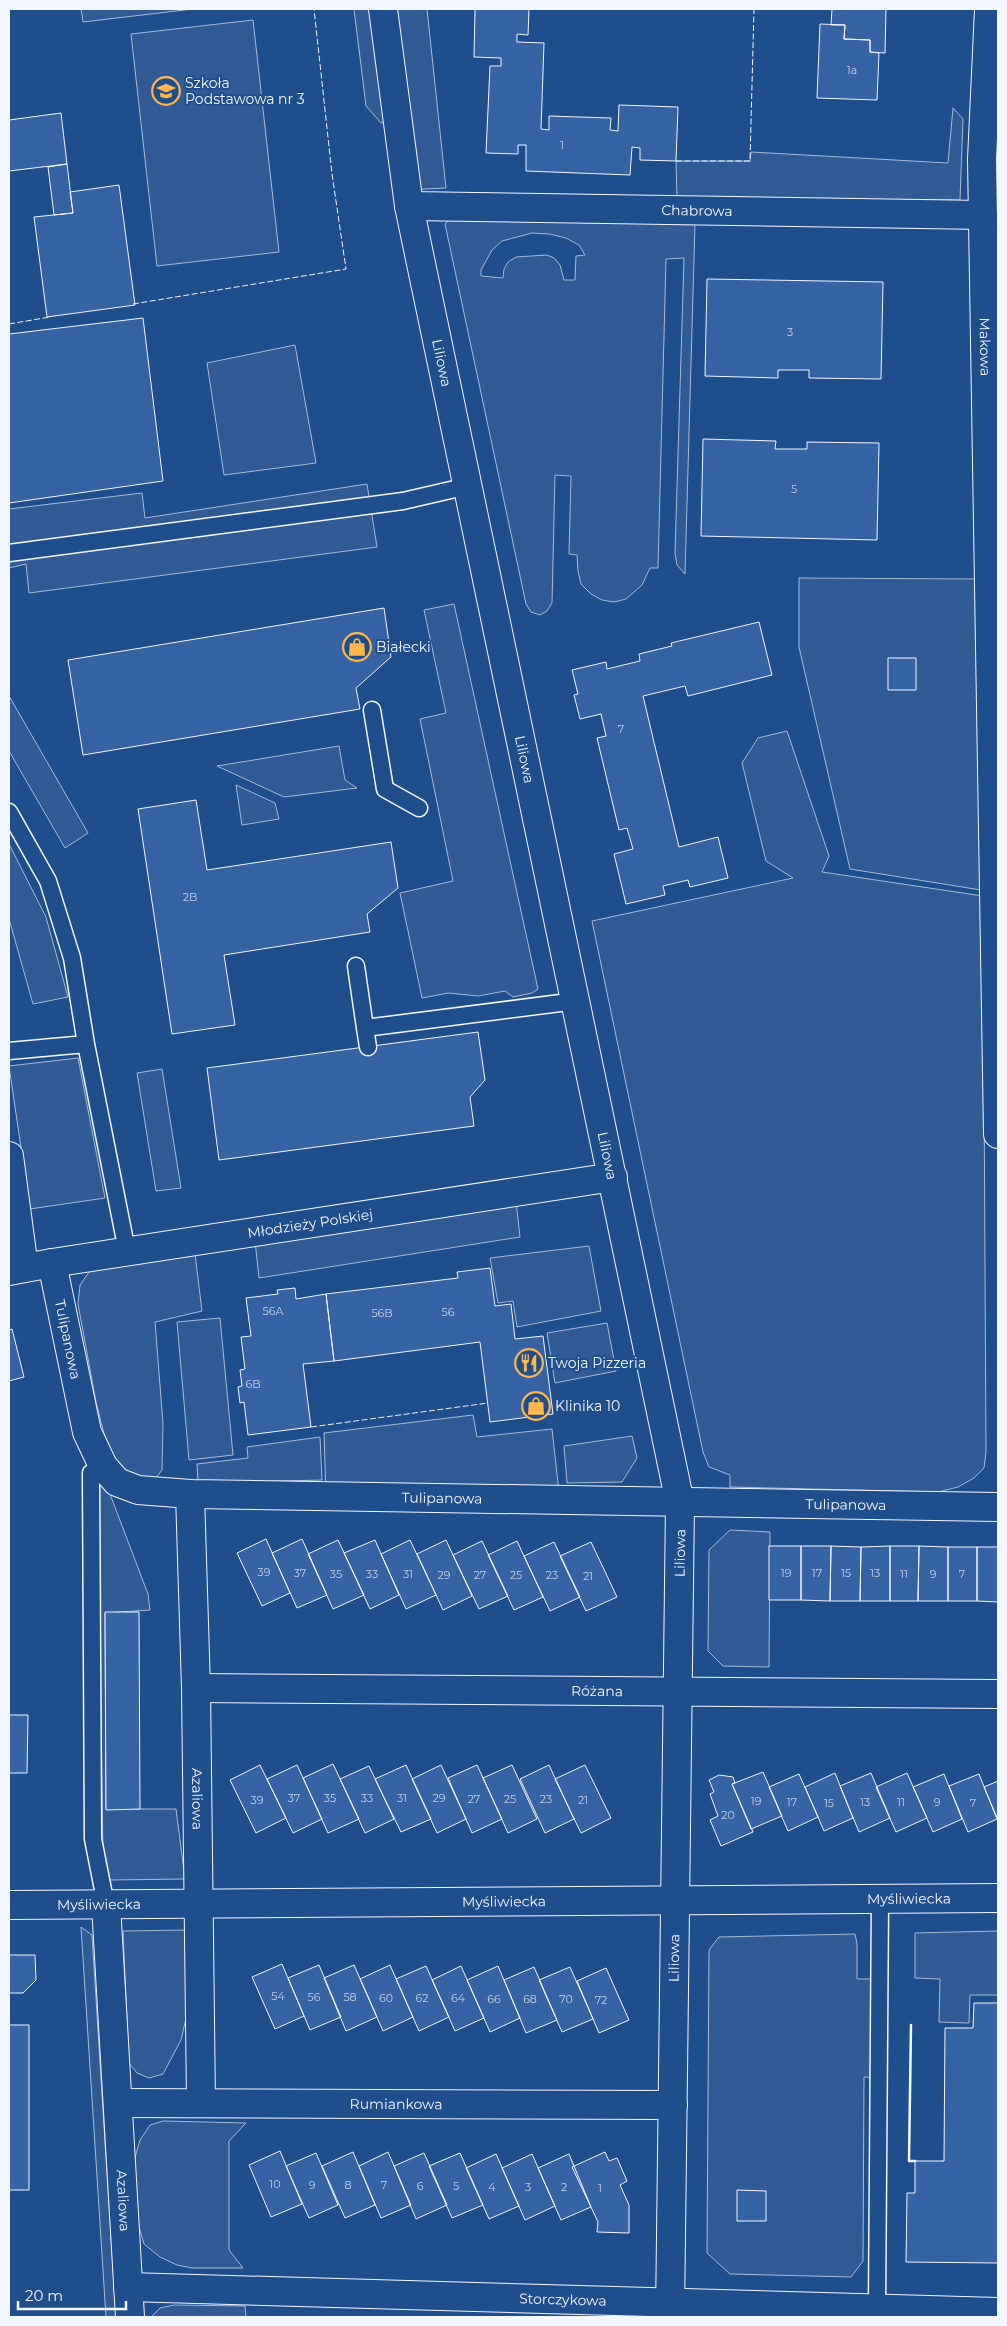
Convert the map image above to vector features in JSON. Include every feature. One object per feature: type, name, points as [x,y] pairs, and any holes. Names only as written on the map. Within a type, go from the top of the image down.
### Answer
[{"type":"street","name":"Liliowa","points":[[383,9],[409,206],[680,1502],[670,2310]]},
{"type":"street","name":"Makowa","points":[[989,9],[982,159],[993,484],[998,1134]]},
{"type":"street","name":"Chabrowa","points":[[409,206],[983,215]]},
{"type":"street","points":[[9,1156],[16,1270]]},
{"type":"street","name":"Młodzieży Polskiej","points":[[16,1270],[127,1251],[613,1176]]},
{"type":"street","name":"Tulipanowa","points":[[52,1263],[87,1432],[103,1466],[117,1482],[138,1490],[190,1494],[998,1508]]},
{"type":"street","name":"Azaliowa","points":[[190,1494],[196,1688],[201,2103]]},
{"type":"street","name":"Różana","points":[[196,1688],[998,1694]]},
{"type":"street","name":"Myśliwiecka","points":[[9,1905],[675,1902],[998,1898]]},
{"type":"street","name":"Azaliowa","points":[[106,1905],[130,2317]]},
{"type":"street","name":"Rumiankowa","points":[[118,2103],[673,2106]]},
{"type":"street","name":"Storczykowa","points":[[128,2287],[670,2310],[877,2308],[998,2312]]},
{"type":"lane","points":[[9,553],[403,501],[468,486]]},
{"type":"lane","points":[[372,710],[384,789],[419,808]]},
{"type":"lane","points":[[9,812],[48,881],[72,958],[86,1044],[127,1251]]},
{"type":"lane","points":[[356,966],[368,1047]]},
{"type":"lane","points":[[365,1028],[576,1002]]},
{"type":"lane","points":[[9,1051],[86,1044]]},
{"type":"lane","points":[[103,1466],[91,1473],[93,1839],[106,1905]]},
{"type":"lane","points":[[877,2308],[880,1900]]},
{"type":"shaded area","points":[[81,9],[193,9],[83,22]]},
{"type":"shaded area","points":[[354,9],[427,9],[446,188],[407,190],[397,121],[381,123],[366,106]]},
{"type":"shaded area","points":[[253,20],[279,252],[157,266],[131,34]]},
{"type":"shaded area","points":[[953,108],[963,119],[960,200],[677,198],[676,161],[750,161],[751,152],[948,163]]},
{"type":"shaded area","points":[[450,219],[695,223],[685,574],[677,565],[675,553],[684,258],[666,259],[658,568],[650,568],[642,585],[626,599],[614,602],[602,600],[591,594],[581,584],[577,555],[569,554],[571,476],[555,475],[552,603],[547,611],[540,615],[531,612],[526,604],[445,224]],"holes":[[[532,233],[566,238],[579,245],[585,255],[576,256],[575,280],[564,280],[560,265],[554,258],[547,255],[516,257],[508,262],[504,269],[503,278],[481,276],[481,270],[492,250],[502,241]]]},
{"type":"shaded area","points":[[295,345],[316,463],[224,475],[207,363]]},
{"type":"shaded area","points":[[367,484],[377,547],[29,593],[26,564],[9,568],[9,509],[142,493],[145,518]]},
{"type":"shaded area","points":[[799,578],[978,579],[981,890],[850,869],[799,647]]},
{"type":"shaded area","points":[[454,604],[538,989],[532,993],[513,997],[505,991],[478,996],[448,993],[422,998],[400,893],[453,881],[420,719],[446,713],[424,610]]},
{"type":"shaded area","points":[[9,696],[88,833],[65,848],[9,751]]},
{"type":"shaded area","points":[[787,731],[829,856],[822,872],[983,896],[986,1452],[984,1468],[974,1478],[958,1487],[938,1492],[730,1487],[730,1475],[709,1467],[703,1452],[592,921],[793,878],[766,861],[742,763],[758,738]]},
{"type":"shaded area","points":[[339,746],[345,780],[357,788],[284,797],[217,766]]},
{"type":"shaded area","points":[[236,785],[275,803],[279,819],[242,825]]},
{"type":"shaded area","points":[[9,844],[46,917],[68,997],[33,1004],[9,919]]},
{"type":"shaded area","points":[[78,1058],[105,1198],[30,1209],[9,1066]]},
{"type":"shaded area","points":[[162,1069],[181,1188],[156,1191],[137,1073]]},
{"type":"shaded area","points":[[515,1192],[520,1237],[259,1278],[254,1232]]},
{"type":"shaded area","points":[[589,1246],[601,1311],[517,1327],[513,1301],[498,1303],[490,1258]]},
{"type":"shaded area","points":[[195,1254],[202,1311],[155,1322],[163,1424],[162,1470],[156,1478],[130,1478],[117,1464],[104,1434],[96,1402],[78,1304],[80,1285],[89,1272],[103,1268]]},
{"type":"shaded area","points":[[220,1318],[233,1455],[189,1460],[177,1322]]},
{"type":"shaded area","points":[[607,1323],[616,1371],[555,1383],[547,1333]]},
{"type":"shaded area","points":[[473,1415],[477,1437],[552,1429],[560,1501],[326,1497],[324,1433]]},
{"type":"shaded area","points":[[632,1436],[637,1458],[622,1482],[567,1483],[564,1446]]},
{"type":"shaded area","points":[[320,1437],[322,1480],[198,1483],[197,1464],[248,1458],[247,1447]]},
{"type":"shaded area","points":[[98,1479],[105,1481],[148,1594],[150,1610],[105,1613],[106,1809],[176,1809],[185,1879],[110,1880],[103,1857]]},
{"type":"shaded area","points":[[730,1530],[770,1532],[769,1667],[723,1666],[708,1651],[709,1550]]},
{"type":"shaded area","points":[[81,1927],[92,1935],[116,2317],[106,2317]]},
{"type":"shaded area","points":[[186,1930],[187,2014],[181,2040],[163,2074],[149,2078],[137,2073],[129,2063],[123,1931]]},
{"type":"shaded area","points":[[998,1931],[998,1995],[970,1995],[969,2023],[939,2022],[940,1979],[915,1978],[915,1933]]},
{"type":"shaded area","points":[[855,1934],[857,1944],[857,1979],[879,1979],[877,2078],[864,2077],[863,2261],[851,2277],[730,2274],[707,2253],[709,1950],[719,1937]]},
{"type":"shaded area","points":[[163,2121],[246,2123],[229,2141],[229,2250],[243,2268],[192,2268],[177,2265],[160,2257],[144,2244],[139,2227],[134,2161],[140,2140],[150,2125]]},
{"type":"shaded area","points":[[174,2305],[245,2306],[246,2317],[151,2317],[160,2308]]},
{"type":"building","points":[[475,9],[529,9],[528,35],[517,34],[517,42],[544,43],[541,129],[549,130],[549,116],[611,118],[610,130],[618,131],[619,105],[678,107],[676,161],[640,160],[640,148],[632,147],[630,175],[526,171],[526,145],[518,145],[518,154],[486,153],[490,66],[501,66],[501,58],[474,57]]},
{"type":"building","points":[[832,9],[886,9],[885,53],[870,52],[870,40],[844,39],[845,25],[831,25]]},
{"type":"building","points":[[820,24],[845,25],[844,39],[870,40],[870,52],[879,53],[877,100],[817,98]]},
{"type":"building","points":[[61,113],[67,164],[9,171],[9,120]]},
{"type":"building","points":[[67,164],[73,213],[54,215],[48,167]]},
{"type":"building","points":[[119,185],[135,305],[47,317],[34,217],[73,213],[70,192]]},
{"type":"building","points":[[707,279],[883,282],[881,379],[809,378],[809,370],[778,370],[778,378],[705,376]]},
{"type":"building","points":[[143,318],[163,481],[9,503],[9,334]]},
{"type":"building","points":[[703,439],[776,441],[775,449],[807,449],[807,442],[879,443],[877,540],[701,536]]},
{"type":"building","points":[[384,608],[391,657],[356,688],[360,709],[83,755],[68,660]]},
{"type":"building","points":[[759,622],[772,675],[688,696],[685,686],[643,696],[679,847],[718,837],[728,878],[690,887],[688,880],[663,886],[665,895],[626,904],[614,854],[633,849],[627,828],[619,830],[597,738],[606,736],[601,714],[580,719],[574,695],[578,694],[572,670],[606,662],[607,669],[640,661],[639,654],[672,646],[671,643]]},
{"type":"building","points":[[888,658],[916,658],[916,690],[888,690]]},
{"type":"building","points":[[196,800],[207,870],[391,842],[398,888],[367,914],[370,932],[224,955],[235,1025],[172,1034],[138,809]]},
{"type":"building","points":[[478,1032],[485,1080],[470,1097],[474,1126],[219,1160],[207,1068]]},
{"type":"building","points":[[490,1268],[495,1306],[511,1304],[515,1339],[543,1336],[553,1414],[490,1422],[480,1342],[334,1361],[326,1294],[458,1278],[457,1272]]},
{"type":"building","points":[[295,1288],[296,1299],[326,1294],[334,1361],[303,1364],[311,1427],[248,1435],[244,1402],[240,1403],[238,1387],[242,1386],[240,1370],[245,1369],[241,1337],[251,1336],[246,1298],[278,1294],[277,1290]]},
{"type":"building","points":[[12,1329],[24,1377],[9,1381],[9,1330]]},
{"type":"building","points":[[266,1539],[290,1593],[262,1606],[237,1553]]},
{"type":"building","points":[[302,1539],[327,1595],[297,1608],[272,1553]]},
{"type":"building","points":[[338,1540],[364,1595],[333,1609],[308,1554]]},
{"type":"building","points":[[375,1540],[399,1595],[370,1609],[344,1553]]},
{"type":"building","points":[[410,1540],[436,1595],[406,1609],[381,1554]]},
{"type":"building","points":[[446,1540],[472,1596],[443,1610],[417,1554]]},
{"type":"building","points":[[482,1541],[508,1596],[479,1609],[453,1555]]},
{"type":"building","points":[[517,1541],[543,1597],[514,1610],[488,1555]]},
{"type":"building","points":[[554,1542],[580,1597],[550,1611],[524,1556]]},
{"type":"building","points":[[591,1542],[617,1597],[586,1611],[560,1556]]},
{"type":"building","points":[[769,1546],[801,1546],[801,1600],[769,1600]]},
{"type":"building","points":[[801,1546],[831,1546],[830,1601],[801,1600]]},
{"type":"building","points":[[831,1546],[861,1547],[860,1601],[830,1601]]},
{"type":"building","points":[[890,1546],[919,1546],[918,1601],[890,1601]]},
{"type":"building","points":[[890,1546],[890,1601],[860,1601],[861,1547]]},
{"type":"building","points":[[919,1546],[948,1547],[948,1601],[918,1601]]},
{"type":"building","points":[[948,1547],[977,1547],[977,1601],[948,1601]]},
{"type":"building","points":[[977,1547],[998,1547],[998,1602],[977,1601]]},
{"type":"building","points":[[105,1612],[139,1612],[140,1809],[106,1810]]},
{"type":"building","points":[[9,1715],[28,1715],[27,1773],[9,1773]]},
{"type":"building","points":[[333,1764],[359,1819],[328,1833],[303,1778]]},
{"type":"building","points":[[260,1765],[286,1818],[256,1833],[230,1780]]},
{"type":"building","points":[[297,1765],[322,1819],[293,1833],[267,1779]]},
{"type":"building","points":[[406,1765],[431,1819],[401,1832],[375,1779]]},
{"type":"building","points":[[441,1765],[466,1819],[437,1833],[412,1779]]},
{"type":"building","points":[[477,1765],[502,1819],[472,1833],[448,1778]]},
{"type":"building","points":[[512,1765],[537,1819],[508,1833],[483,1778]]},
{"type":"building","points":[[549,1765],[574,1819],[545,1833],[520,1779]]},
{"type":"building","points":[[585,1765],[611,1818],[581,1833],[555,1779]]},
{"type":"building","points":[[369,1766],[394,1819],[365,1833],[340,1779]]},
{"type":"building","points":[[763,1772],[782,1816],[751,1829],[732,1784]]},
{"type":"building","points":[[835,1773],[853,1818],[824,1831],[805,1787]]},
{"type":"building","points":[[871,1773],[890,1818],[859,1832],[840,1786]]},
{"type":"building","points":[[907,1773],[927,1818],[896,1832],[876,1787]]},
{"type":"building","points":[[799,1774],[818,1817],[788,1831],[769,1787]]},
{"type":"building","points":[[944,1774],[962,1819],[933,1832],[913,1787]]},
{"type":"building","points":[[979,1774],[997,1819],[968,1832],[949,1786]]},
{"type":"building","points":[[719,1775],[733,1777],[735,1783],[732,1784],[753,1832],[721,1846],[710,1820],[718,1816],[710,1794],[714,1792],[709,1780]]},
{"type":"building","points":[[998,1781],[998,1820],[984,1787]]},
{"type":"building","points":[[9,1955],[35,1955],[36,1980],[23,1993],[9,1993]]},
{"type":"building","points":[[282,1964],[304,2016],[275,2029],[252,1977]]},
{"type":"building","points":[[319,1965],[341,2017],[310,2030],[288,1978]]},
{"type":"building","points":[[354,1965],[377,2017],[346,2031],[324,1978]]},
{"type":"building","points":[[390,1965],[413,2017],[383,2031],[360,1979]]},
{"type":"building","points":[[426,1966],[449,2017],[419,2031],[396,1979]]},
{"type":"building","points":[[461,1966],[484,2018],[455,2031],[432,1980]]},
{"type":"building","points":[[498,1966],[520,2018],[490,2032],[467,1980]]},
{"type":"building","points":[[534,1967],[557,2020],[526,2033],[504,1980]]},
{"type":"building","points":[[570,1967],[593,2019],[562,2032],[539,1980]]},
{"type":"building","points":[[606,1968],[629,2020],[599,2033],[577,1981]]},
{"type":"building","points":[[974,2003],[998,2003],[998,2263],[906,2262],[907,2193],[915,2193],[915,2161],[944,2161],[945,2028],[973,2028]]},
{"type":"building","points":[[9,2025],[29,2025],[29,2190],[9,2190]]},
{"type":"building","points":[[280,2151],[302,2204],[271,2217],[249,2165]]},
{"type":"building","points":[[353,2152],[375,2205],[345,2218],[322,2166]]},
{"type":"building","points":[[388,2152],[411,2205],[381,2218],[359,2166]]},
{"type":"building","points":[[605,2152],[609,2161],[617,2158],[627,2181],[620,2185],[629,2205],[629,2233],[597,2232],[598,2222],[572,2167]]},
{"type":"building","points":[[316,2153],[338,2205],[309,2218],[286,2166]]},
{"type":"building","points":[[424,2153],[447,2205],[416,2219],[394,2166]]},
{"type":"building","points":[[460,2153],[483,2205],[452,2218],[429,2166]]},
{"type":"building","points":[[496,2154],[519,2206],[489,2219],[466,2168]]},
{"type":"building","points":[[532,2154],[555,2206],[525,2220],[502,2168]]},
{"type":"building","points":[[569,2154],[591,2207],[561,2220],[538,2168]]},
{"type":"building","points":[[737,2190],[766,2191],[766,2221],[737,2221]]},
{"type":"fence","points":[[133,304],[346,269],[332,174],[314,9]]},
{"type":"fence","points":[[676,161],[750,161],[754,9]]},
{"type":"fence","points":[[9,324],[50,317]]},
{"type":"fence","points":[[311,1427],[488,1403]]},
{"type":"wall","points":[[911,2025],[909,2161],[915,2161]]},
{"type":"place","name":"Szkoła Podstawowa nr 3","points":[[166,91]]},
{"type":"place","name":"Białecki","points":[[357,647]]},
{"type":"place","name":"Twoja Pizzeria","points":[[529,1363]]},
{"type":"place","name":"Klinika 10","points":[[536,1406]]}]
